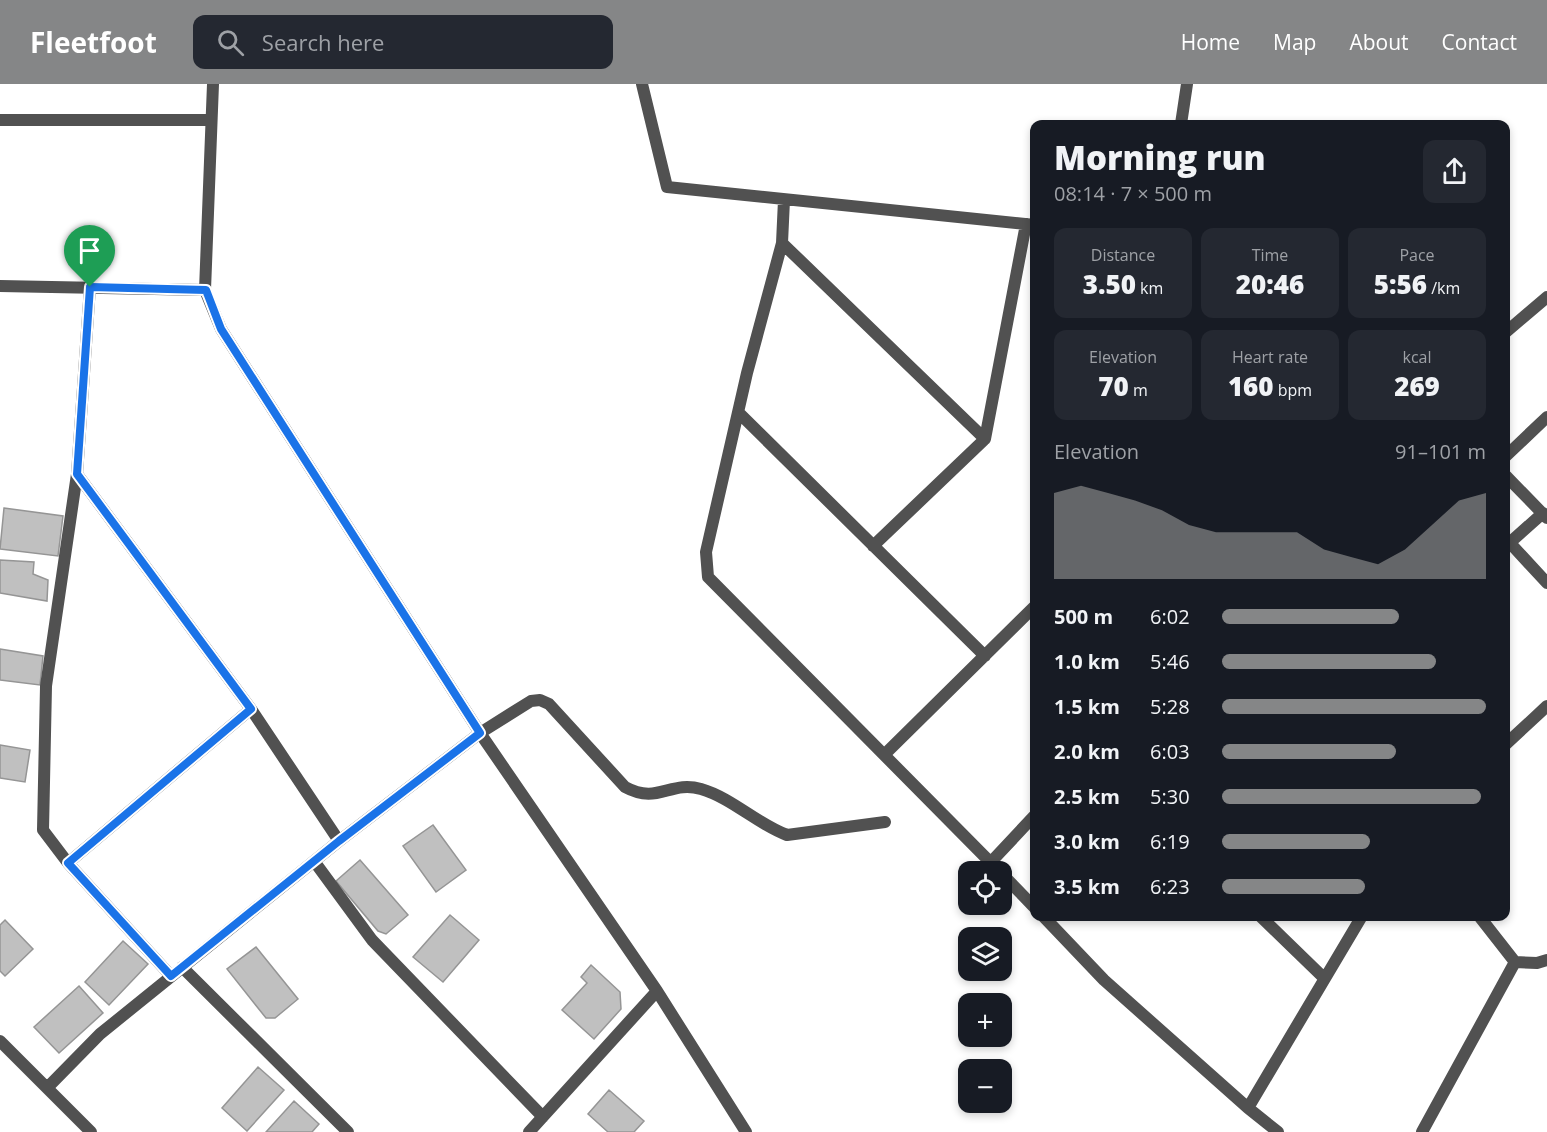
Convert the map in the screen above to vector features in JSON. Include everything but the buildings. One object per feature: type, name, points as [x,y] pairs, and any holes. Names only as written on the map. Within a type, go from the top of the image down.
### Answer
[{"type":"street","points":[[213,84],[206,290],[221,329],[480,733],[657,991],[746,1132]]},
{"type":"street","points":[[642,84],[667,187],[1030,224]]},
{"type":"street","points":[[1182,120],[1187,84]]},
{"type":"street","points":[[0,120],[211,120]]},
{"type":"street","points":[[784,200],[782,243],[738,412],[706,552],[708,577],[990,861]]},
{"type":"street","points":[[873,546],[985,439],[1030,229]]},
{"type":"street","points":[[782,243],[985,439]]},
{"type":"street","points":[[0,286],[206,290]]},
{"type":"street","points":[[90,287],[77,474],[46,686],[43,830],[68,863],[171,976]]},
{"type":"street","points":[[1510,329],[1547,297]]},
{"type":"street","points":[[738,412],[985,656]]},
{"type":"street","points":[[1510,452],[1547,417]]},
{"type":"street","points":[[77,474],[251,709],[339,841]]},
{"type":"street","points":[[1510,480],[1545,515],[1510,542]]},
{"type":"street","points":[[1510,546],[1547,583]]},
{"type":"street","points":[[885,754],[1030,611]]},
{"type":"street","points":[[47,1088],[100,1034],[314,861],[480,733],[531,700],[540,700],[549,704],[625,787],[638,794],[650,796],[682,787],[700,789],[774,830],[788,835],[885,822]]},
{"type":"street","points":[[1510,740],[1547,706]]},
{"type":"street","points":[[68,863],[251,709]]},
{"type":"street","points":[[992,861],[1030,820]]},
{"type":"street","points":[[314,861],[372,940],[543,1117]]},
{"type":"street","points":[[1012,884],[1030,903]]},
{"type":"street","points":[[1048,921],[1104,980],[1278,1132]]},
{"type":"street","points":[[1265,921],[1324,978]]},
{"type":"street","points":[[1248,1108],[1359,921]]},
{"type":"street","points":[[1483,921],[1515,962],[1537,963],[1547,960]]},
{"type":"street","points":[[1422,1132],[1515,962]]},
{"type":"street","points":[[182,967],[348,1132]]},
{"type":"street","points":[[529,1132],[657,991]]},
{"type":"street","points":[[0,1041],[91,1132]]},
{"type":"route","points":[[90,287],[206,290],[221,329],[480,733],[339,841],[171,976],[68,863],[251,709],[77,474],[90,287]]}]
